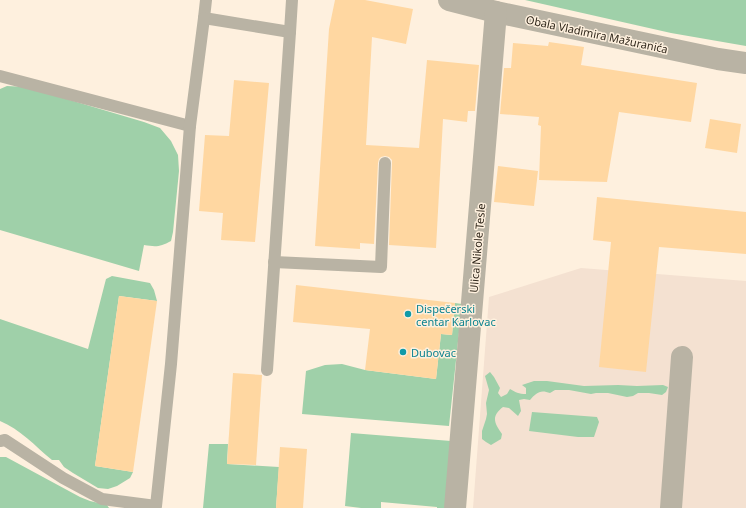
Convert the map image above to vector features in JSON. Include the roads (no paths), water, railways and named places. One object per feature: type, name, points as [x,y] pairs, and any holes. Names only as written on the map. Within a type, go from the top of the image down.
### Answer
[{"type":"street","name":"Obala Vladimira Mažuranića","points":[[449,0],[496,12],[718,59],[746,63]]},
{"type":"street","name":"Ulica Nikole Tesle","points":[[455,508],[496,12]]},
{"type":"street","points":[[671,508],[682,357]]},
{"type":"lane","points":[[0,441],[5,440],[63,478],[102,499],[156,506],[171,364],[190,126],[206,0]]},
{"type":"lane","points":[[266,370],[292,0]]},
{"type":"lane","points":[[204,18],[290,32]]},
{"type":"lane","points":[[0,76],[190,126]]},
{"type":"lane","points":[[274,262],[381,267],[384,162]]},
{"type":"place","name":"Dispečerski centar Karlovac","points":[[408,314]]},
{"type":"place","name":"Dubovac","points":[[403,352]]}]
